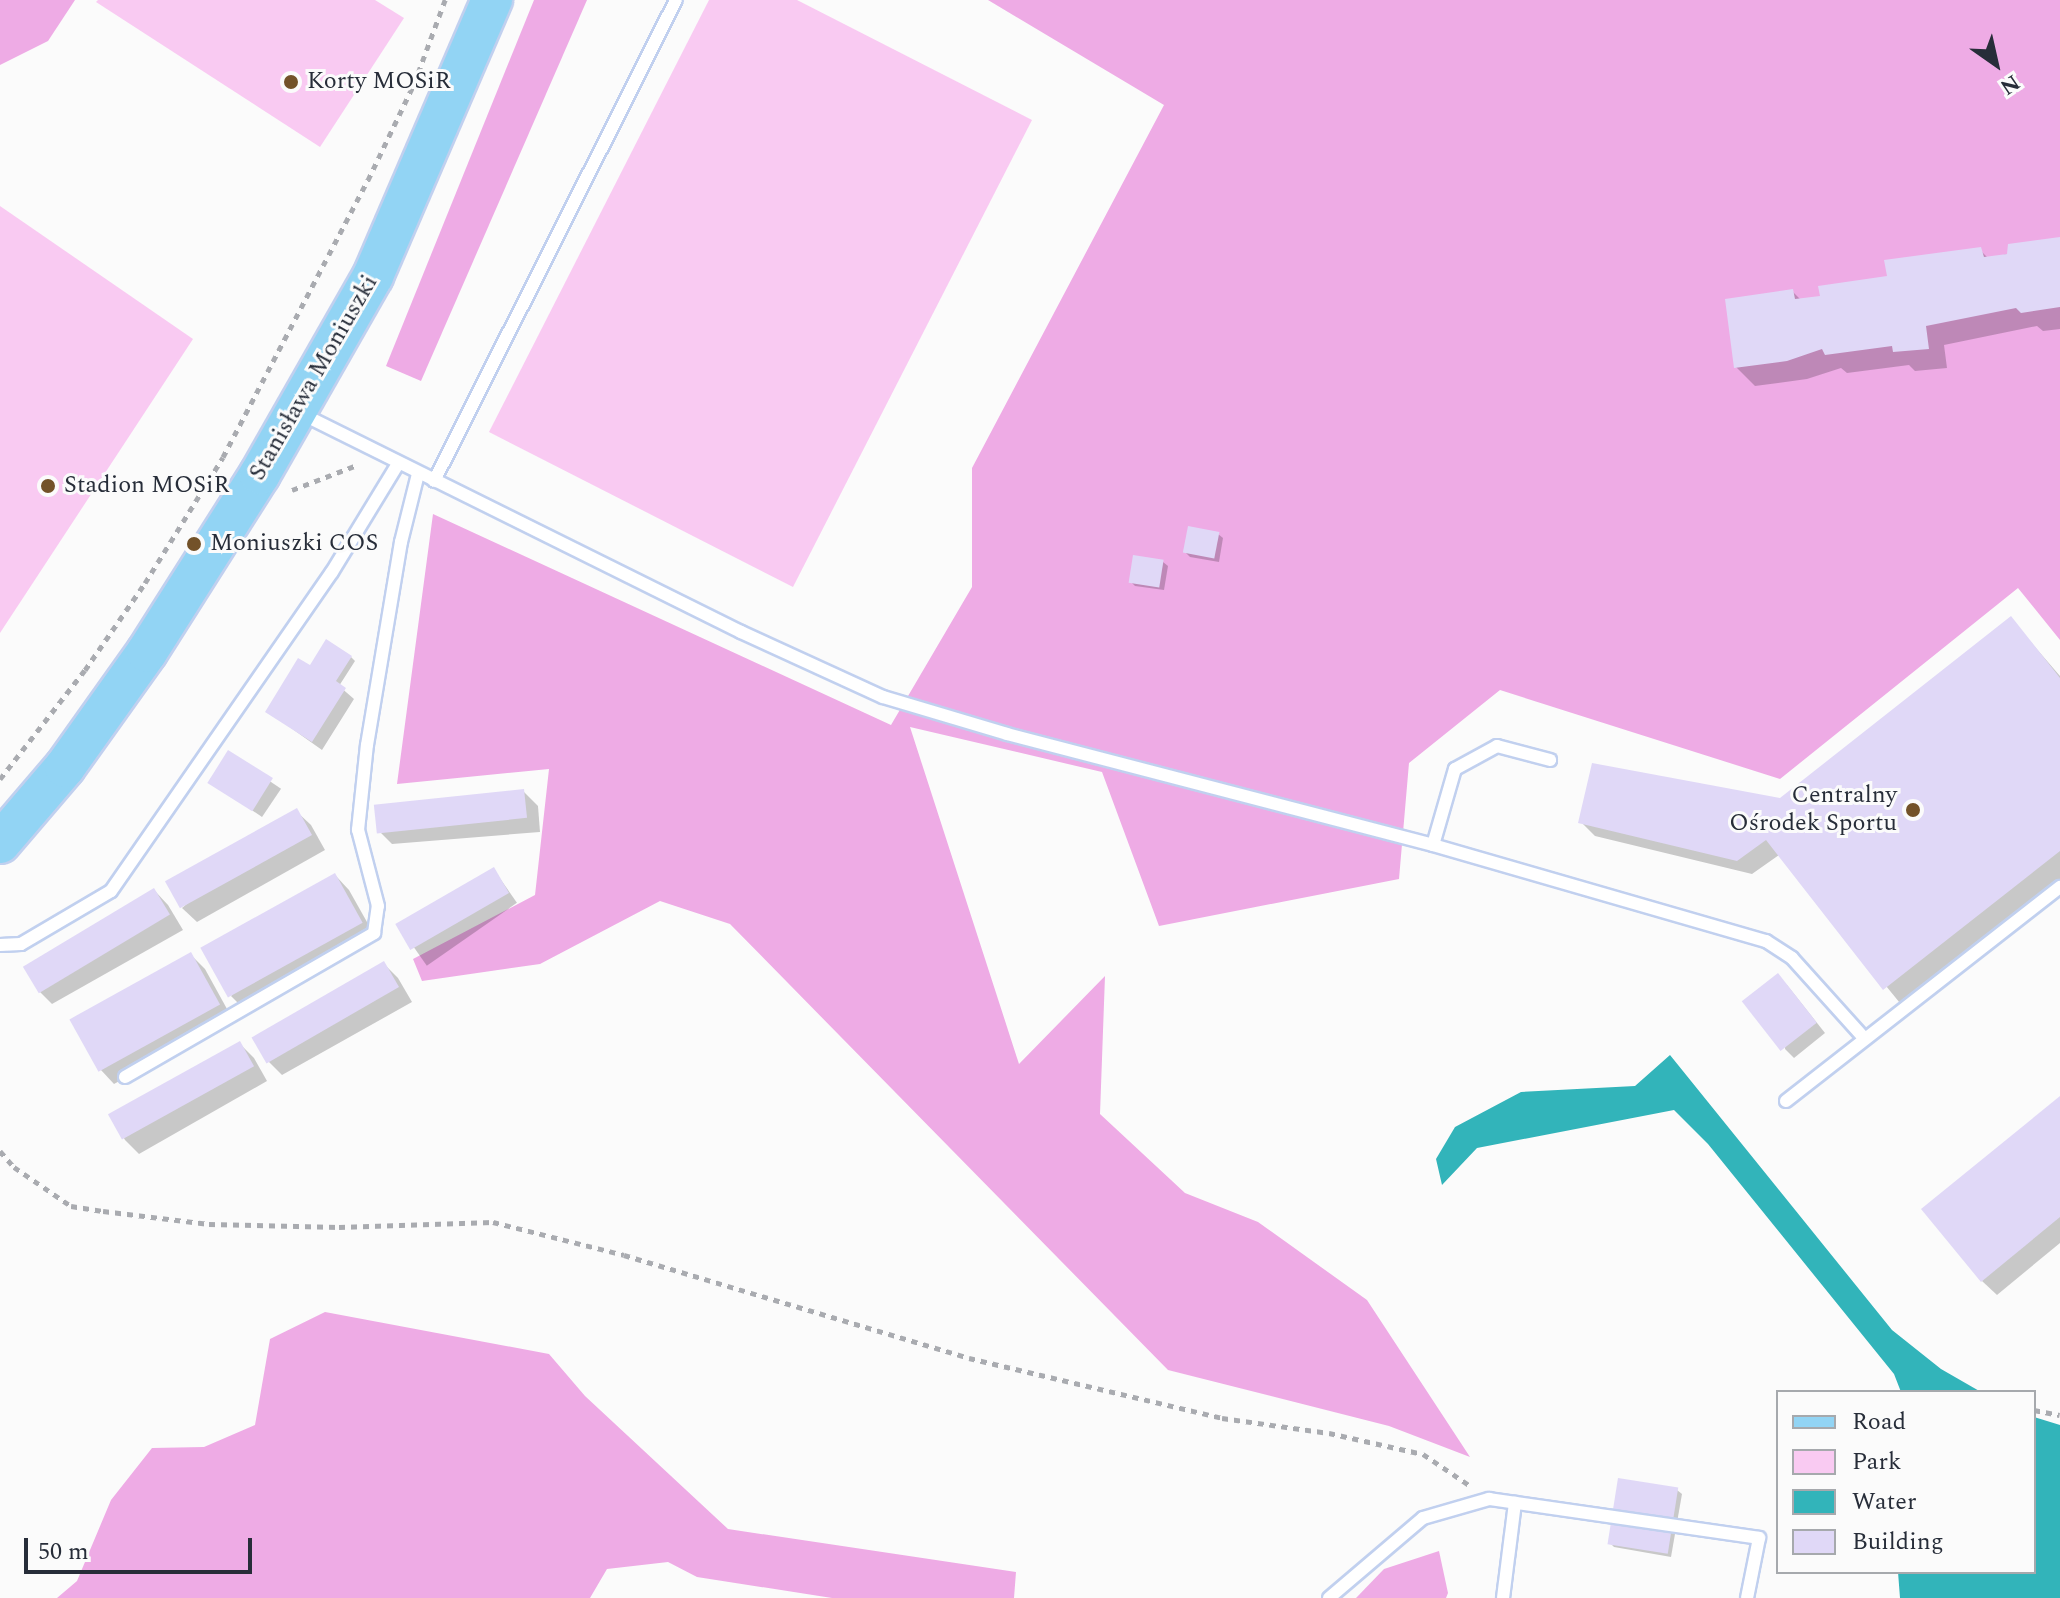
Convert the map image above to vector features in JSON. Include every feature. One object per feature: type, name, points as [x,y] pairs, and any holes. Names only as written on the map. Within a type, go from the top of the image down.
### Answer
[{"type":"main road","name":"Stanisława Moniuszki","points":[[0,843],[65,767],[147,652],[296,411],[373,276],[492,0]]},
{"type":"lane","points":[[434,481],[676,0]]},
{"type":"lane","points":[[296,411],[741,632],[883,697],[1007,734],[1433,845],[1766,941],[1792,958],[1864,1038]]},
{"type":"lane","points":[[0,945],[21,944],[111,891],[332,572],[398,464]]},
{"type":"lane","points":[[125,1077],[374,933],[378,906],[358,830],[367,745],[382,652],[401,542],[418,474]]},
{"type":"lane","points":[[1433,845],[1455,769],[1497,746],[1550,760]]},
{"type":"lane","points":[[1786,1101],[2060,887]]},
{"type":"lane","points":[[1329,1598],[1423,1518],[1489,1499],[1759,1538],[1747,1598]]},
{"type":"lane","points":[[1503,1598],[1515,1503]]},
{"type":"path","points":[[0,779],[85,670],[145,583],[223,457],[368,180],[414,84],[445,0]]},
{"type":"path","points":[[290,491],[357,465],[388,480]]},
{"type":"path","points":[[0,1151],[14,1167],[71,1206],[103,1211],[209,1224],[339,1227],[493,1222],[624,1255],[969,1358],[1222,1418],[1329,1433],[1423,1454],[1489,1499]]},
{"type":"path","points":[[2036,1410],[2060,1415]]},
{"type":"green space","name":"Korty MOSiR","points":[[375,0],[404,18],[320,147],[96,2]]},
{"type":"green space","points":[[709,0],[797,0],[1032,120],[793,587],[489,432]]},
{"type":"green space","name":"Stadion MOSiR","points":[[0,206],[193,339],[0,633]]},
{"type":"shaded area","points":[[0,0],[75,0],[48,41],[0,65]]},
{"type":"shaded area","points":[[534,0],[587,0],[421,381],[386,366]]},
{"type":"shaded area","points":[[988,0],[2060,0],[2060,640],[2018,588],[1780,779],[1500,690],[1409,763],[1399,879],[1159,926],[1102,772],[910,727],[1019,1064],[1105,976],[1100,1114],[1185,1193],[1258,1222],[1367,1300],[1470,1457],[1389,1426],[1168,1370],[730,924],[660,901],[540,964],[422,981],[413,959],[535,895],[549,769],[397,784],[433,514],[891,725],[972,587],[972,468],[1164,105]]},
{"type":"shaded area","points":[[325,1312],[549,1354],[585,1396],[728,1529],[1016,1572],[1014,1598],[832,1598],[697,1577],[668,1562],[607,1569],[590,1598],[57,1598],[77,1581],[111,1500],[152,1448],[204,1447],[255,1425],[270,1339]]},
{"type":"shaded area","points":[[1439,1551],[1448,1593],[1446,1598],[1356,1598],[1384,1569]]},
{"type":"water","points":[[1670,1055],[1892,1330],[1941,1369],[1978,1390],[1900,1390],[1894,1374],[1708,1144],[1674,1110],[1477,1148],[1442,1185],[1436,1159],[1455,1127],[1521,1092],[1635,1086]]},
{"type":"water","points":[[2036,1418],[2060,1425],[2060,1598],[1900,1598],[1898,1574],[2036,1574]]},
{"type":"building","points":[[2060,237],[2060,307],[2021,313],[2016,308],[1926,326],[1929,349],[1893,352],[1892,346],[1825,355],[1822,349],[1787,361],[1734,368],[1725,299],[1793,289],[1795,299],[1820,296],[1818,286],[1887,276],[1884,260],[1981,247],[1984,257],[2007,254],[2008,244]]},
{"type":"building","points":[[1188,526],[1219,532],[1214,559],[1183,553]]},
{"type":"building","points":[[1133,555],[1164,560],[1159,588],[1129,583]]},
{"type":"building","name":"Centralny Ośrodek Sportu","points":[[2011,616],[2060,678],[2060,851],[1883,990],[1766,840],[1737,861],[1578,823],[1592,763],[1780,798]]},
{"type":"building","points":[[326,639],[352,656],[336,681],[346,688],[312,742],[265,712],[298,658],[310,665]]},
{"type":"building","points":[[228,750],[273,778],[252,811],[207,783]]},
{"type":"building","points":[[524,789],[527,818],[377,834],[374,805]]},
{"type":"building","points":[[297,808],[312,835],[180,908],[165,881]]},
{"type":"building","points":[[494,867],[509,893],[410,950],[395,924]]},
{"type":"building","points":[[335,873],[363,923],[228,998],[200,948]]},
{"type":"building","points":[[154,888],[170,915],[39,993],[23,967]]},
{"type":"building","points":[[191,952],[220,1004],[99,1072],[69,1019]]},
{"type":"building","points":[[384,961],[399,987],[266,1063],[251,1038]]},
{"type":"building","points":[[1778,973],[1817,1023],[1781,1051],[1742,1001]]},
{"type":"building","points":[[240,1041],[254,1066],[122,1140],[108,1114]]},
{"type":"building","points":[[2060,1096],[2060,1217],[1981,1282],[1921,1209]]},
{"type":"building","points":[[1618,1478],[1678,1488],[1668,1554],[1608,1544]]},
{"type":"place","name":"Korty MOSiR","points":[[291,82]]},
{"type":"place","name":"Stadion MOSiR","points":[[48,486]]},
{"type":"place","name":"Moniuszki COS","points":[[194,544]]},
{"type":"place","name":"Centralny Ośrodek Sportu","points":[[1913,810]]}]
